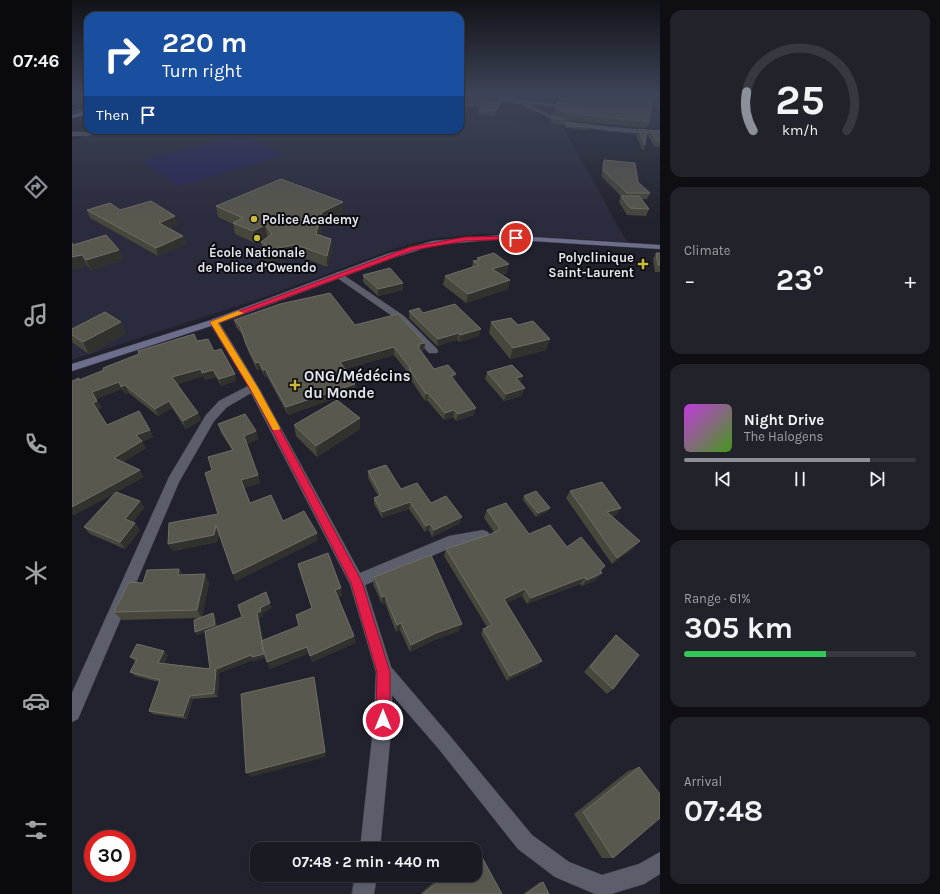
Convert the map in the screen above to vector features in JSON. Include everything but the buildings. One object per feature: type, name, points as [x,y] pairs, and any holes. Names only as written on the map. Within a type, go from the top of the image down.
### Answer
[{"type":"street","points":[[72,368],[214,322],[412,248],[476,238],[516,238],[660,247]]},
{"type":"street","points":[[339,275],[400,318],[434,351]]},
{"type":"street","points":[[214,322],[254,388],[357,582],[384,672],[383,720],[371,842]]},
{"type":"street","points":[[72,713],[173,481],[210,418],[223,404],[254,388]]},
{"type":"street","points":[[357,582],[449,542],[483,536]]},
{"type":"street","points":[[384,672],[444,742],[525,842],[562,870],[602,886],[644,873],[660,862]]},
{"type":"street","points":[[363,894],[365,882]]},
{"type":"shaded area","name":"École Nationale de Police d’Owendo","points":[[87,137],[568,137],[627,242],[506,234],[483,234],[437,238],[409,244],[262,298],[72,360],[72,140]]},
{"type":"shaded area","points":[[236,137],[247,137],[285,155],[179,186],[141,160]]},
{"type":"slow traffic","points":[[240,313],[214,322],[254,388],[276,428]]},
{"type":"place","name":"Police Academy","points":[[254,219]]},
{"type":"place","name":"École Nationale de Police d’Owendo","points":[[257,238]]},
{"type":"place","name":"Polyclinique Saint-Laurent","points":[[643,264]]},
{"type":"place","name":"ONG/Médécins du Monde","points":[[295,385]]},
{"type":"route","points":[[383,720],[384,672],[357,582],[261,401],[214,322],[254,308],[376,260],[412,248],[433,243],[465,239],[488,237],[516,238]]}]
